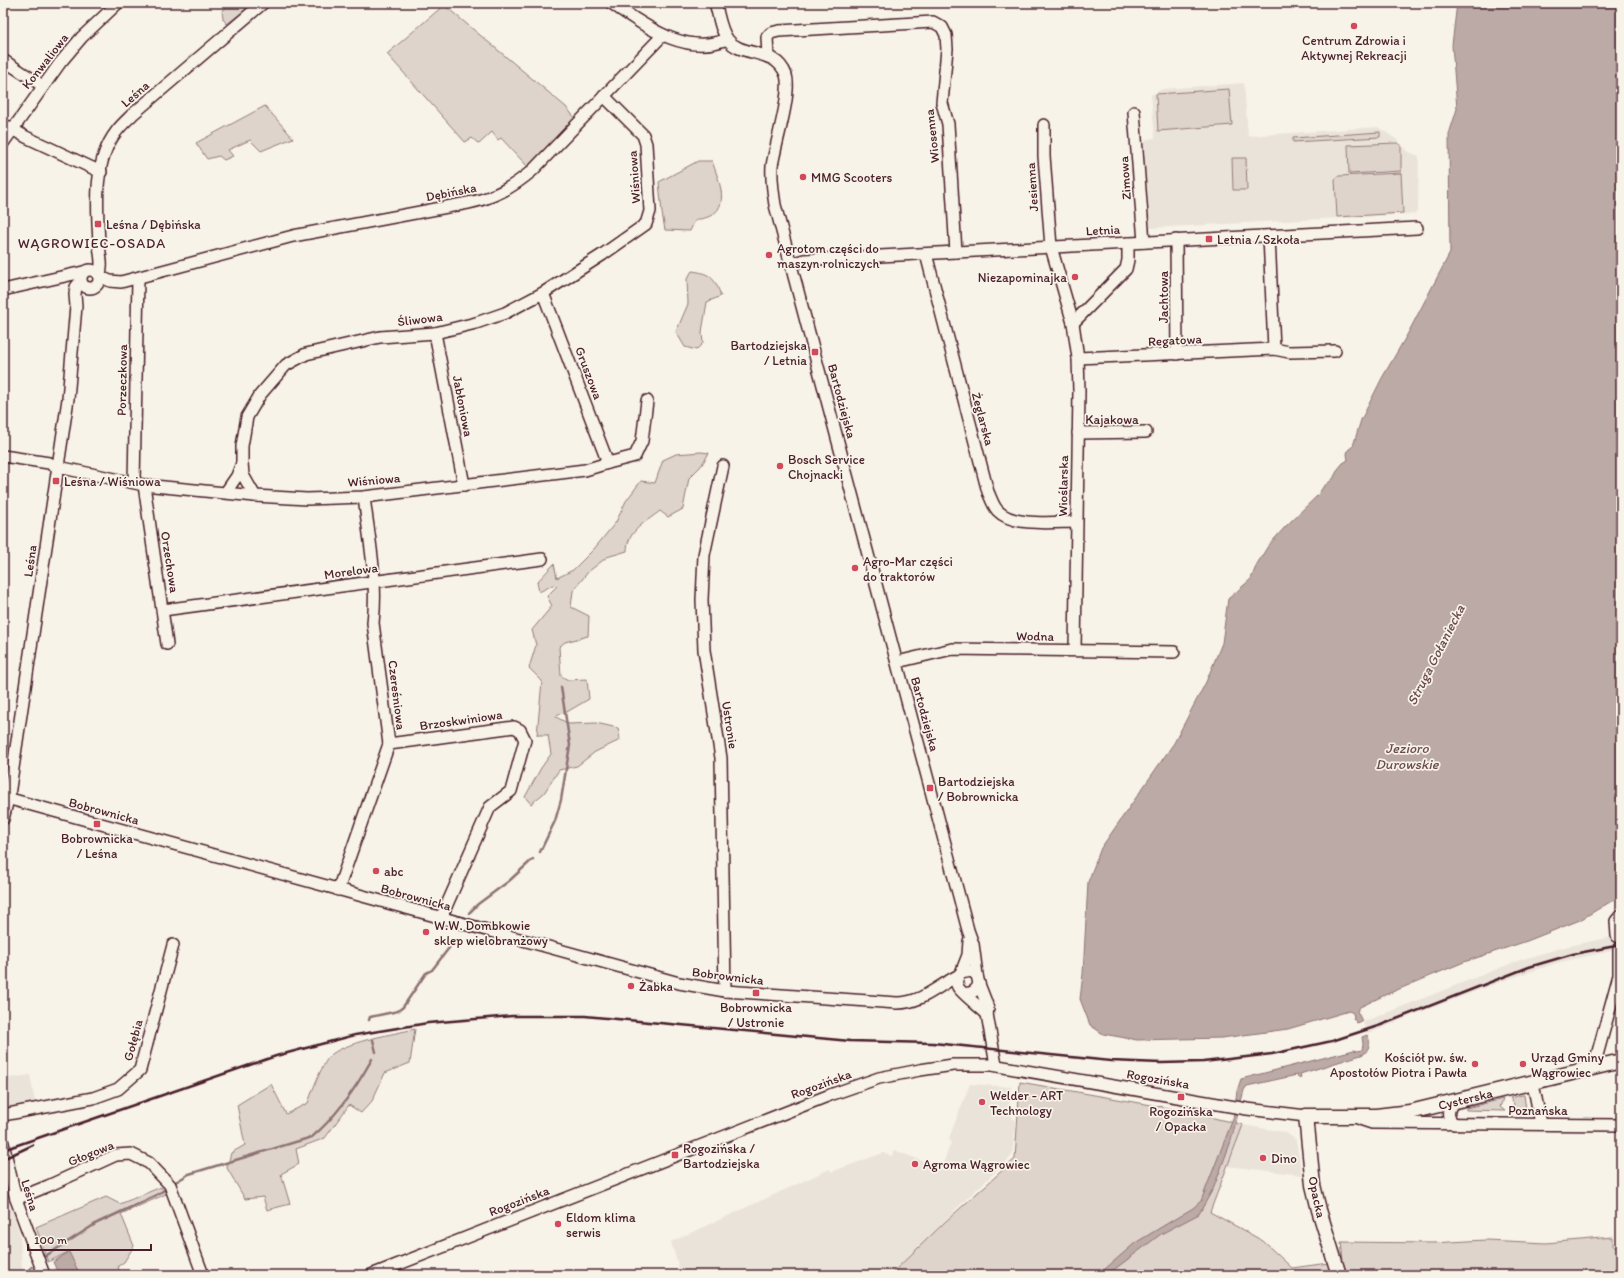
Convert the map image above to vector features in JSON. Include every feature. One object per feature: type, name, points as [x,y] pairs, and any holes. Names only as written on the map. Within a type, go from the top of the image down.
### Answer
[{"type":"main road","name":"Cysterska","points":[[1306,1116],[1355,1117],[1404,1113],[1533,1083],[1621,1060]]},
{"type":"main road","name":"Opacka","points":[[1306,1116],[1313,1185],[1339,1275]]},
{"type":"street","name":"Konwaliowa","points":[[3,143],[8,126],[71,49],[118,3]]},
{"type":"street","name":"Leśna","points":[[99,276],[101,266],[98,203],[100,172],[106,149],[120,126],[263,3]]},
{"type":"street","points":[[611,3],[663,36],[704,44],[727,39],[722,29],[715,3]]},
{"type":"street","name":"Wiosenna","points":[[768,57],[767,37],[771,33],[779,31],[933,22],[942,27],[946,35],[946,56],[942,103],[948,124],[956,252]]},
{"type":"street","name":"Dębińska","points":[[3,290],[54,279],[87,280],[114,286],[121,282],[293,236],[468,203],[494,196],[512,186],[532,170],[663,36]]},
{"type":"street","name":"Bartodziejska","points":[[727,39],[734,46],[768,57],[782,68],[788,82],[772,165],[774,199],[968,930],[973,944],[978,980],[988,1009],[987,1014],[996,1066]]},
{"type":"street","points":[[3,60],[42,86]]},
{"type":"street","name":"Wiśniowa","points":[[604,96],[643,135],[645,139],[650,211],[646,224]]},
{"type":"street","name":"Zimowa","points":[[1134,112],[1144,242]]},
{"type":"street","name":"Jesienna","points":[[1044,125],[1044,156],[1051,247]]},
{"type":"street","points":[[8,126],[33,140],[100,172]]},
{"type":"street","name":"Śliwowa","points":[[255,496],[243,475],[242,446],[247,418],[260,395],[286,365],[306,354],[380,337],[435,333],[476,323],[504,313],[543,293],[602,255],[646,224]]},
{"type":"street","name":"Letnia","points":[[791,264],[804,260],[1417,228]]},
{"type":"street","points":[[1269,236],[1274,349]]},
{"type":"street","name":"Jachtowa","points":[[1176,240],[1177,354]]},
{"type":"street","points":[[1073,323],[1126,269],[1128,260],[1128,243]]},
{"type":"street","name":"Leśna","points":[[3,819],[58,467],[69,383],[76,306],[97,259],[99,244]]},
{"type":"street","name":"Wioślarska","points":[[1051,247],[1073,323],[1078,358],[1075,650]]},
{"type":"street","name":"Żeglarska","points":[[926,254],[988,492],[993,504],[1004,516],[1016,520],[1076,522]]},
{"type":"street","points":[[87,280],[98,284],[99,276]]},
{"type":"street","name":"Dębińska","points":[[99,276],[110,281],[121,282]]},
{"type":"street","name":"Porzeczkowa","points":[[138,278],[139,483]]},
{"type":"street","name":"Gruszowa","points":[[543,293],[608,462]]},
{"type":"street","name":"Jabłoniowa","points":[[435,333],[464,485]]},
{"type":"street","name":"Regatowa","points":[[1078,358],[1274,349],[1289,352],[1335,351]]},
{"type":"street","name":"Wiśniowa","points":[[3,456],[49,463],[58,467],[139,483],[255,496],[306,499],[364,497],[585,470],[608,462],[635,456],[642,441],[646,401]]},
{"type":"street","name":"Kajakowa","points":[[1078,433],[1146,432]]},
{"type":"street","name":"Śliwowa","points":[[226,492],[237,476],[242,463]]},
{"type":"street","name":"Ustronie","points":[[723,466],[704,555],[702,600],[704,650],[721,758],[725,991]]},
{"type":"street","name":"Orzechowa","points":[[139,483],[163,610],[167,644]]},
{"type":"street","name":"Czereśniowa","points":[[338,890],[389,744],[374,622],[376,603],[375,582],[364,497]]},
{"type":"street","name":"Morelowa","points":[[163,610],[542,559]]},
{"type":"street","name":"Wodna","points":[[897,662],[952,649],[1174,652]]},
{"type":"street","name":"Brzoskwiniowa","points":[[389,744],[514,727],[520,730],[525,740],[511,791],[490,807],[441,918]]},
{"type":"street","name":"Bobrownicka","points":[[6,798],[679,983],[725,991],[897,1003],[909,1002],[922,998],[960,974]]},
{"type":"street","points":[[1617,936],[1616,921],[1621,914]]},
{"type":"street","name":"Bartodziejska","points":[[960,974],[969,949],[968,930]]},
{"type":"street","name":"Gołębia","points":[[3,1115],[93,1098],[118,1089],[140,1070],[173,945]]},
{"type":"street","points":[[1597,1066],[1596,1059],[1619,975],[1619,949]]},
{"type":"street","points":[[943,986],[961,990],[968,993],[975,991],[978,980],[971,971],[960,974],[957,980],[961,990],[987,1014]]},
{"type":"street","name":"Rogozińska","points":[[371,1275],[781,1114],[857,1085],[895,1074],[939,1067],[967,1065],[996,1066],[1247,1109],[1306,1116]]},
{"type":"street","points":[[1533,1083],[1541,1124]]},
{"type":"street","points":[[1454,1102],[1448,1114],[1451,1122],[1455,1124]]},
{"type":"street","name":"Poznańska","points":[[1355,1117],[1372,1123],[1621,1124]]},
{"type":"street","name":"Leśna","points":[[3,1143],[16,1199],[44,1275]]},
{"type":"street","name":"Głogowa","points":[[16,1199],[116,1155],[131,1154],[149,1163],[170,1185],[203,1275]]},
{"type":"shaded area","points":[[232,3],[240,3],[246,9],[227,24],[223,19],[222,11]]},
{"type":"shaded area","points":[[444,5],[566,107],[575,118],[528,167],[501,138],[498,140],[492,132],[479,144],[472,138],[465,142],[387,54]]},
{"type":"shaded area","points":[[1244,83],[1248,136],[1378,127],[1396,139],[1409,152],[1419,156],[1418,210],[1415,214],[1150,228],[1143,146],[1147,139],[1155,138],[1151,95],[1162,89]]},
{"type":"shaded area","points":[[1229,89],[1232,125],[1158,131],[1156,94]]},
{"type":"shaded area","points":[[265,106],[293,138],[261,151],[250,140],[228,150],[233,156],[224,160],[219,156],[207,159],[196,143]]},
{"type":"shaded area","points":[[1380,132],[1380,137],[1293,142],[1293,138]]},
{"type":"shaded area","points":[[1397,143],[1401,145],[1401,171],[1349,174],[1348,145]]},
{"type":"shaded area","points":[[1232,158],[1246,158],[1247,190],[1233,190]]},
{"type":"shaded area","points":[[698,161],[712,161],[720,184],[720,207],[708,217],[696,220],[690,231],[665,230],[659,182]]},
{"type":"shaded area","points":[[1401,173],[1403,213],[1337,217],[1335,179],[1339,176]]},
{"type":"shaded area","points":[[692,271],[708,275],[714,281],[721,296],[707,302],[702,332],[703,343],[696,350],[685,347],[676,332],[688,304],[687,279]]},
{"type":"shaded area","points":[[701,452],[709,453],[701,466],[689,478],[683,509],[668,517],[660,511],[649,519],[634,532],[630,538],[627,551],[607,557],[588,572],[573,591],[571,607],[589,616],[588,636],[565,642],[559,647],[561,676],[568,680],[587,679],[589,699],[565,713],[558,714],[556,717],[569,724],[596,723],[618,728],[620,740],[595,752],[577,766],[559,770],[544,793],[531,804],[525,797],[541,768],[551,754],[548,735],[537,735],[542,681],[529,668],[536,645],[532,630],[552,606],[547,596],[557,586],[553,585],[539,592],[537,582],[554,564],[557,578],[573,570],[594,549],[616,522],[626,501],[641,481],[655,483],[663,460],[676,454]]},
{"type":"shaded area","points":[[1621,935],[1621,949],[1560,962],[1511,978],[1415,1014],[1375,1031],[1367,1033],[1363,1022],[1520,960],[1564,947]]},
{"type":"shaded area","points":[[415,1029],[410,1063],[385,1073],[372,1101],[361,1113],[349,1105],[325,1138],[296,1149],[299,1164],[281,1174],[290,1204],[267,1210],[263,1197],[245,1199],[227,1168],[231,1153],[245,1145],[237,1105],[271,1084],[286,1114],[308,1103],[322,1069],[332,1054],[349,1045]]},
{"type":"shaded area","points":[[30,1075],[35,1102],[7,1107],[3,1079]]},
{"type":"shaded area","points":[[1020,1082],[1180,1110],[1243,1125],[1210,1212],[1263,1241],[1292,1268],[1343,1261],[1341,1242],[1432,1243],[1486,1240],[1546,1243],[1613,1237],[1613,1246],[1621,1246],[1621,1275],[890,1275],[946,1221],[1015,1159]]},
{"type":"shaded area","points":[[970,1084],[1011,1087],[1009,1112],[1016,1123],[1012,1156],[958,1207],[895,1275],[681,1275],[671,1242],[830,1169],[831,1172],[883,1153],[892,1156],[894,1150],[941,1168],[951,1143],[949,1138]]},
{"type":"shaded area","points":[[1524,1095],[1526,1110],[1512,1111],[1514,1104],[1510,1098]]},
{"type":"shaded area","points":[[1503,1099],[1500,1107],[1505,1111],[1466,1110],[1466,1108]]},
{"type":"shaded area","points":[[1243,1125],[1285,1132],[1296,1140],[1302,1175],[1227,1166]]},
{"type":"shaded area","points":[[3,1178],[7,1192],[4,1198],[7,1206],[10,1208],[11,1207],[20,1235],[22,1270],[17,1275],[3,1275]]},
{"type":"shaded area","points":[[161,1187],[166,1194],[121,1214],[134,1246],[124,1262],[118,1266],[120,1275],[78,1275],[68,1252],[48,1262],[36,1227],[106,1197],[120,1204]]},
{"type":"water","name":"Jezioro Durowskie","points":[[1457,3],[1621,3],[1621,894],[1580,920],[1527,941],[1464,962],[1360,1007],[1357,1011],[1362,1021],[1357,1023],[1353,1018],[1353,1013],[1349,1011],[1288,1029],[1222,1038],[1137,1040],[1103,1034],[1090,1025],[1080,999],[1083,974],[1088,882],[1101,848],[1174,743],[1206,682],[1222,643],[1228,599],[1251,579],[1257,564],[1268,546],[1318,495],[1323,487],[1333,479],[1338,469],[1348,460],[1348,450],[1353,446],[1361,420],[1382,378],[1407,335],[1450,253],[1449,134],[1457,109],[1452,45]]},
{"type":"water","points":[[1367,1035],[1369,1044],[1368,1049],[1364,1054],[1300,1074],[1301,1077],[1298,1078],[1297,1075],[1247,1086],[1244,1090],[1231,1141],[1214,1187],[1199,1214],[1161,1234],[1107,1275],[1098,1275],[1135,1243],[1193,1208],[1201,1201],[1233,1119],[1237,1091],[1241,1079],[1354,1050],[1362,1050],[1362,1037]]},
{"type":"water","points":[[69,1252],[80,1275],[59,1275],[53,1262]]},
{"type":"waterway","points":[[540,852],[555,821],[561,800],[570,745],[561,687]]},
{"type":"waterway","points":[[469,913],[478,904],[509,881],[533,859]]},
{"type":"waterway","points":[[369,1020],[370,1017],[398,1011],[403,1007],[426,973],[432,970],[452,944]]},
{"type":"waterway","points":[[373,1040],[376,1052]]},
{"type":"waterway","points":[[174,1183],[189,1174],[312,1137],[338,1111],[360,1080],[372,1059]]},
{"type":"waterway","points":[[44,1257],[97,1223],[153,1197],[166,1189]]},
{"type":"waterway","points":[[23,1275],[32,1267]]},
{"type":"railway","points":[[3,1150],[276,1056],[355,1035],[428,1023],[512,1016],[585,1016],[850,1041],[933,1043],[1111,1061],[1161,1063],[1203,1062],[1272,1054],[1332,1041],[1381,1025],[1529,967],[1573,954],[1621,945]]},
{"type":"railway","points":[[3,1159],[33,1145]]},
{"type":"place","name":"Centrum Zdrowia i Aktywnej Rekreacji","points":[[1354,26]]},
{"type":"place","name":"MMG Scooters","points":[[803,177]]},
{"type":"place","name":"Leśna / Dębińska","points":[[98,224]]},
{"type":"place","name":"Letnia / Szkoła","points":[[1209,239]]},
{"type":"place","name":"Agrotom części do maszyn rolniczych","points":[[769,255]]},
{"type":"place","name":"Niezapominajka","points":[[1075,277]]},
{"type":"place","name":"Bartodziejska / Letnia","points":[[815,352]]},
{"type":"place","name":"Bosch Service Chojnacki","points":[[780,466]]},
{"type":"place","name":"Leśna / Wiśniowa","points":[[56,481]]},
{"type":"place","name":"Agro-Mar części do traktorów","points":[[855,568]]},
{"type":"place","name":"Bartodziejska / Bobrownicka","points":[[930,788]]},
{"type":"place","name":"Bobrownicka / Leśna","points":[[97,824]]},
{"type":"place","name":"abc","points":[[376,871]]},
{"type":"place","name":"W.W. Dombkowie sklep wielobranżowy","points":[[426,932]]},
{"type":"place","name":"Żabka","points":[[631,986]]},
{"type":"place","name":"Bobrownicka / Ustronie","points":[[756,993]]},
{"type":"place","name":"Kościół pw. św. Apostołów Piotra i Pawła","points":[[1475,1064]]},
{"type":"place","name":"Urząd Gminy Wągrowiec","points":[[1523,1064]]},
{"type":"place","name":"Rogozińska / Opacka","points":[[1181,1097]]},
{"type":"place","name":"Welder - ART Technology","points":[[982,1102]]},
{"type":"place","name":"Rogozińska / Bartodziejska","points":[[675,1155]]},
{"type":"place","name":"Dino","points":[[1263,1158]]},
{"type":"place","name":"Agroma Wągrowiec","points":[[915,1164]]},
{"type":"place","name":"Eldom klima serwis","points":[[558,1224]]},
{"type":"district","name":"WĄGROWIEC-OSADA","points":[[92,243]]},
{"type":"water label","name":"Struga Gołaniecka","points":[[1436,655]]}]
